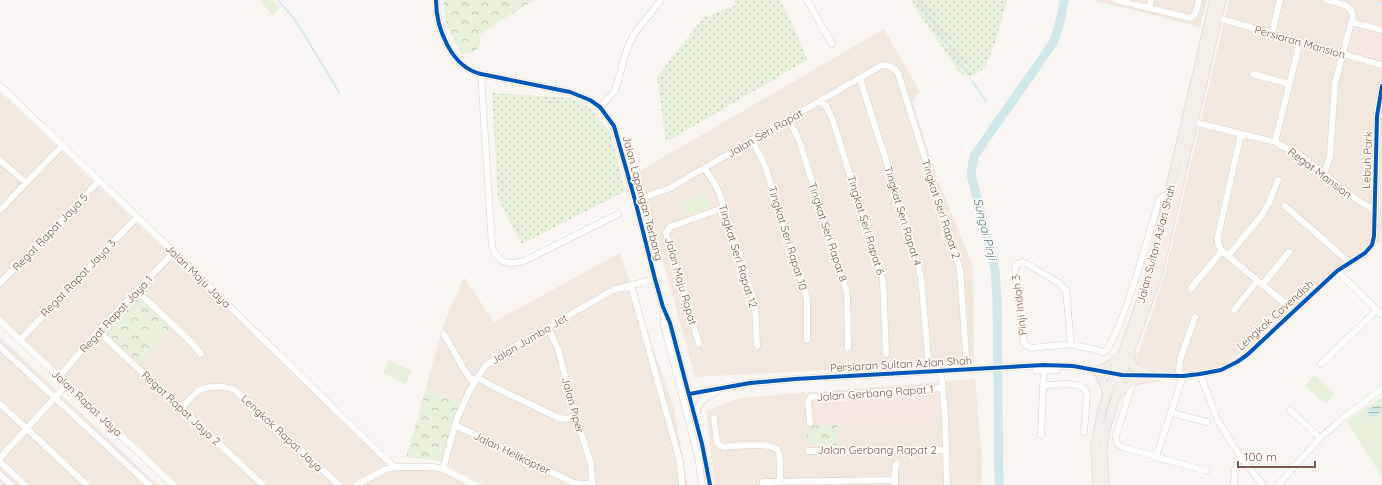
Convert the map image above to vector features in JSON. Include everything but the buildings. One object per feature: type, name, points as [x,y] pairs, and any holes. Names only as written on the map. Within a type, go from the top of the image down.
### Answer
[{"type":"main road","name":"Jalan Sultan Azlan Shah","points":[[1105,485],[1103,449],[1105,432],[1114,399],[1117,375],[1122,355],[1151,269],[1214,0]]},
{"type":"main road","name":"Jalan Sultan Azlan Shah","points":[[1097,485],[1095,445],[1098,425],[1107,395],[1132,349],[1159,272],[1222,0]]},
{"type":"main road","points":[[1132,349],[1131,360],[1133,367],[1157,376]]},
{"type":"main road","points":[[1107,395],[1099,372],[1122,355]]},
{"type":"main road","points":[[1114,399],[1127,385],[1133,381],[1157,376]]},
{"type":"street","name":"Jalan Lapangan Terbang","points":[[436,0],[438,19],[450,51],[456,58],[473,71],[481,74],[570,92],[590,100],[600,108],[614,126],[618,135],[655,279],[663,307],[670,324],[695,417],[710,485]]},
{"type":"street","points":[[600,108],[615,91],[627,49],[634,34],[661,0]]},
{"type":"street","points":[[807,0],[832,44]]},
{"type":"street","points":[[1116,0],[1185,18],[1190,18],[1193,16],[1199,0]]},
{"type":"street","points":[[1149,8],[1151,0]]},
{"type":"street","points":[[1272,33],[1280,0]]},
{"type":"street","points":[[1324,174],[1330,156],[1335,83],[1353,16],[1350,8],[1326,0]]},
{"type":"street","name":"Persiaran Mansion","points":[[1218,18],[1382,65]]},
{"type":"street","points":[[1351,22],[1382,30]]},
{"type":"street","points":[[1275,142],[1300,42]]},
{"type":"street","name":"Jalan Seri Rapat","points":[[635,200],[668,189],[705,169],[882,65],[894,67]]},
{"type":"street","name":"Tingkat Seri Rapat 2","points":[[894,67],[898,73],[960,269],[966,355]]},
{"type":"street","points":[[481,74],[492,246],[494,252],[500,259],[509,263],[518,263],[526,260],[618,214]]},
{"type":"street","points":[[1253,74],[1289,84]]},
{"type":"street","name":"Tingkat Seri Rapat 4","points":[[860,79],[922,277],[928,357]]},
{"type":"street","name":"Jalan Maju Jaya","points":[[0,86],[174,252],[394,467]]},
{"type":"street","name":"Lebuh Park","points":[[1374,236],[1374,210],[1379,166],[1379,116],[1382,86]]},
{"type":"street","name":"Tingkat Seri Rapat 6","points":[[821,101],[827,108],[832,118],[884,281],[886,354]]},
{"type":"street","name":"Tingkat Seri Rapat 8","points":[[788,120],[800,143],[847,294],[848,348]]},
{"type":"street","name":"Regat Mansion","points":[[1194,122],[1275,142],[1300,155],[1356,199],[1374,210]]},
{"type":"street","points":[[1241,134],[1218,236],[1218,244],[1222,251],[1294,311]]},
{"type":"street","name":"Tingkat Seri Rapat 10","points":[[752,140],[765,166],[805,292],[807,300],[807,340]]},
{"type":"street","points":[[0,210],[25,182],[62,146]]},
{"type":"street","points":[[0,160],[25,182]]},
{"type":"street","name":"Tingkat Seri Rapat 12","points":[[705,169],[719,192],[754,302],[757,346]]},
{"type":"street","points":[[1228,256],[1262,214],[1269,203],[1278,180]]},
{"type":"street","name":"Regat Rapat Jaya 5","points":[[0,283],[99,181]]},
{"type":"street","points":[[1071,344],[1099,352],[1108,350],[1120,325],[1159,200],[1163,196],[1169,194]]},
{"type":"street","points":[[1285,206],[1349,262]]},
{"type":"street","name":"Jalan Maju Rapat","points":[[699,344],[666,233],[670,227],[723,208]]},
{"type":"street","name":"Regat Rapat Jaya 3","points":[[20,340],[137,217]]},
{"type":"street","name":"Lengkok Cavendish","points":[[1099,372],[1117,375],[1183,376],[1221,370],[1247,355],[1337,271],[1365,253],[1372,245],[1374,236]]},
{"type":"street","points":[[1191,288],[1222,251]]},
{"type":"street","name":"Regat Rapat Jaya 1","points":[[59,376],[98,331],[174,252]]},
{"type":"street","points":[[1234,310],[1289,252]]},
{"type":"street","name":"Pinji Indah 3","points":[[1023,262],[1029,265],[1059,283],[1066,291],[1071,344],[1031,348],[1024,343],[1015,268],[1017,264],[1023,262]]},
{"type":"street","points":[[1337,271],[1382,315]]},
{"type":"street","name":"Jalan Jumbo Jet","points":[[443,469],[455,425],[461,410],[476,379],[485,366],[548,327],[613,290],[655,279]]},
{"type":"street","points":[[631,285],[680,462],[682,485]]},
{"type":"street","points":[[137,291],[189,340],[201,354]]},
{"type":"street","name":"Jalan Lapangan Terbang","points":[[663,307],[664,325],[698,456],[702,485]]},
{"type":"street","points":[[1321,364],[1377,310]]},
{"type":"street","points":[[1156,457],[1172,413],[1183,376],[1179,370],[1180,360],[1195,317]]},
{"type":"street","name":"Jalan Rapat Jaya","points":[[0,321],[173,485]]},
{"type":"street","name":"Jalan Piper","points":[[548,327],[558,349],[576,417],[591,464],[593,484]]},
{"type":"street","name":"Regat Rapat Jaya 2","points":[[98,331],[263,485]]},
{"type":"street","points":[[444,334],[469,376],[557,417],[564,419],[576,417]]},
{"type":"street","points":[[669,345],[682,388],[689,396],[693,438]]},
{"type":"street","name":"Jalan Rapat Jaya","points":[[0,347],[149,485]]},
{"type":"street","name":"Persiaran Sultan Azlan Shah","points":[[689,396],[705,391],[750,383],[780,380],[1020,368],[1044,368],[1099,372]]},
{"type":"street","points":[[1041,436],[1044,368]]},
{"type":"street","points":[[941,373],[945,416],[947,485]]},
{"type":"street","name":"Persiaran Sultan Azlan Shah","points":[[689,396],[750,386],[941,373]]},
{"type":"street","points":[[1200,374],[1218,421],[1240,456],[1263,485]]},
{"type":"street","points":[[684,376],[692,389],[705,391]]},
{"type":"street","points":[[1133,381],[1116,441],[1118,445],[1206,471]]},
{"type":"street","points":[[0,458],[67,384]]},
{"type":"street","points":[[1043,385],[1076,385],[1081,386],[1085,390],[1087,395],[1084,432]]},
{"type":"street","name":"Lengkok Rapat Jaya","points":[[181,408],[199,391],[220,387],[235,390],[339,485]]},
{"type":"street","name":"Jalan Gerbang Rapat 1","points":[[810,423],[808,401],[811,397],[942,388]]},
{"type":"street","points":[[1278,485],[1320,438],[1342,418],[1382,389]]},
{"type":"street","points":[[695,417],[702,401],[706,397],[716,392]]},
{"type":"street","points":[[0,404],[87,485]]},
{"type":"street","points":[[1290,410],[1320,438]]},
{"type":"street","points":[[1172,413],[1207,422]]},
{"type":"street","points":[[714,418],[717,442],[720,445],[766,445],[776,448],[779,454],[780,482]]},
{"type":"street","name":"Jalan Helikopter","points":[[455,425],[574,483],[593,484]]},
{"type":"street","name":"Jalan Gerbang Rapat 2","points":[[808,451],[946,450]]},
{"type":"street","points":[[1234,485],[1235,470],[1240,456]]},
{"type":"street","points":[[0,462],[25,485]]},
{"type":"street","points":[[762,485],[763,482],[895,482],[895,467],[897,464]]},
{"type":"street","points":[[356,485],[386,469],[394,467],[433,467],[443,469],[474,485]]},
{"type":"street","points":[[0,475],[11,485]]},
{"type":"shaded area","points":[[1091,0],[1207,0],[1200,27]]},
{"type":"shaded area","points":[[1229,0],[1382,0],[1382,241],[1339,265],[1249,347],[1222,366],[1168,373],[1135,363],[1165,274]]},
{"type":"shaded area","points":[[1355,20],[1382,27],[1382,63],[1346,52]]},
{"type":"shaded area","points":[[884,29],[920,92],[916,95],[913,103],[935,172],[973,267],[974,362],[695,377],[638,172]]},
{"type":"shaded area","points":[[0,92],[390,465],[441,472],[467,485],[179,485],[0,316]]},
{"type":"shaded area","points":[[620,253],[673,405],[688,485],[485,485],[436,460],[407,457],[443,326],[464,277],[494,322]]},
{"type":"shaded area","points":[[0,337],[158,485],[3,485],[0,482]]},
{"type":"shaded area","points":[[975,379],[982,458],[981,485],[715,485],[706,411],[740,398]]},
{"type":"shaded area","points":[[946,390],[945,419],[810,423],[809,396]]},
{"type":"green space","points":[[260,0],[273,0],[280,8],[272,15]]},
{"type":"green space","points":[[444,0],[535,0],[479,35],[481,45],[473,52],[462,54],[446,22]]},
{"type":"green space","points":[[734,0],[780,0],[789,17],[807,60],[666,142],[657,77],[703,18],[736,5]]},
{"type":"green space","points":[[910,0],[1007,0],[992,52],[983,69],[974,75],[963,75],[960,73]]},
{"type":"green space","points":[[492,93],[571,98],[590,108],[610,133],[625,191],[522,244],[498,199]]},
{"type":"green space","points":[[705,193],[709,207],[685,215],[681,201]]},
{"type":"green space","points":[[138,296],[172,327],[140,363],[108,334],[108,328]]},
{"type":"green space","points":[[155,321],[166,330],[151,348],[140,339]]},
{"type":"green space","points":[[389,360],[412,371],[405,384],[383,373]]},
{"type":"green space","points":[[1314,375],[1335,393],[1326,404],[1305,386]]},
{"type":"green space","points":[[426,390],[461,402],[440,461],[406,457]]},
{"type":"green space","points":[[1382,397],[1382,477],[1347,421]]},
{"type":"green space","points":[[837,425],[837,447],[820,448],[820,443],[807,443],[806,432],[811,431],[811,426]]},
{"type":"water","points":[[1376,405],[1381,407],[1381,412],[1372,417],[1369,416],[1368,410]]},
{"type":"waterway","points":[[278,0],[296,21],[339,92]]},
{"type":"waterway","points":[[918,0],[968,74]]},
{"type":"waterway","name":"Sungai Pinji","points":[[999,485],[997,298],[995,269],[971,174],[974,156],[1053,43],[1060,22],[1064,0]]},
{"type":"waterway","points":[[1379,0],[1382,7]]},
{"type":"waterway","points":[[972,81],[986,101]]},
{"type":"cycle path","points":[[436,0],[439,22],[447,45],[461,63],[470,70],[481,74],[570,92],[590,100],[600,107],[614,126],[655,279],[663,307],[670,323],[702,444],[710,485]]},
{"type":"cycle path","points":[[689,394],[750,383],[795,379],[1044,365],[1073,366],[1122,375],[1183,376],[1221,370],[1247,355],[1337,271],[1365,253],[1372,245],[1374,236],[1377,116],[1382,86]]}]
